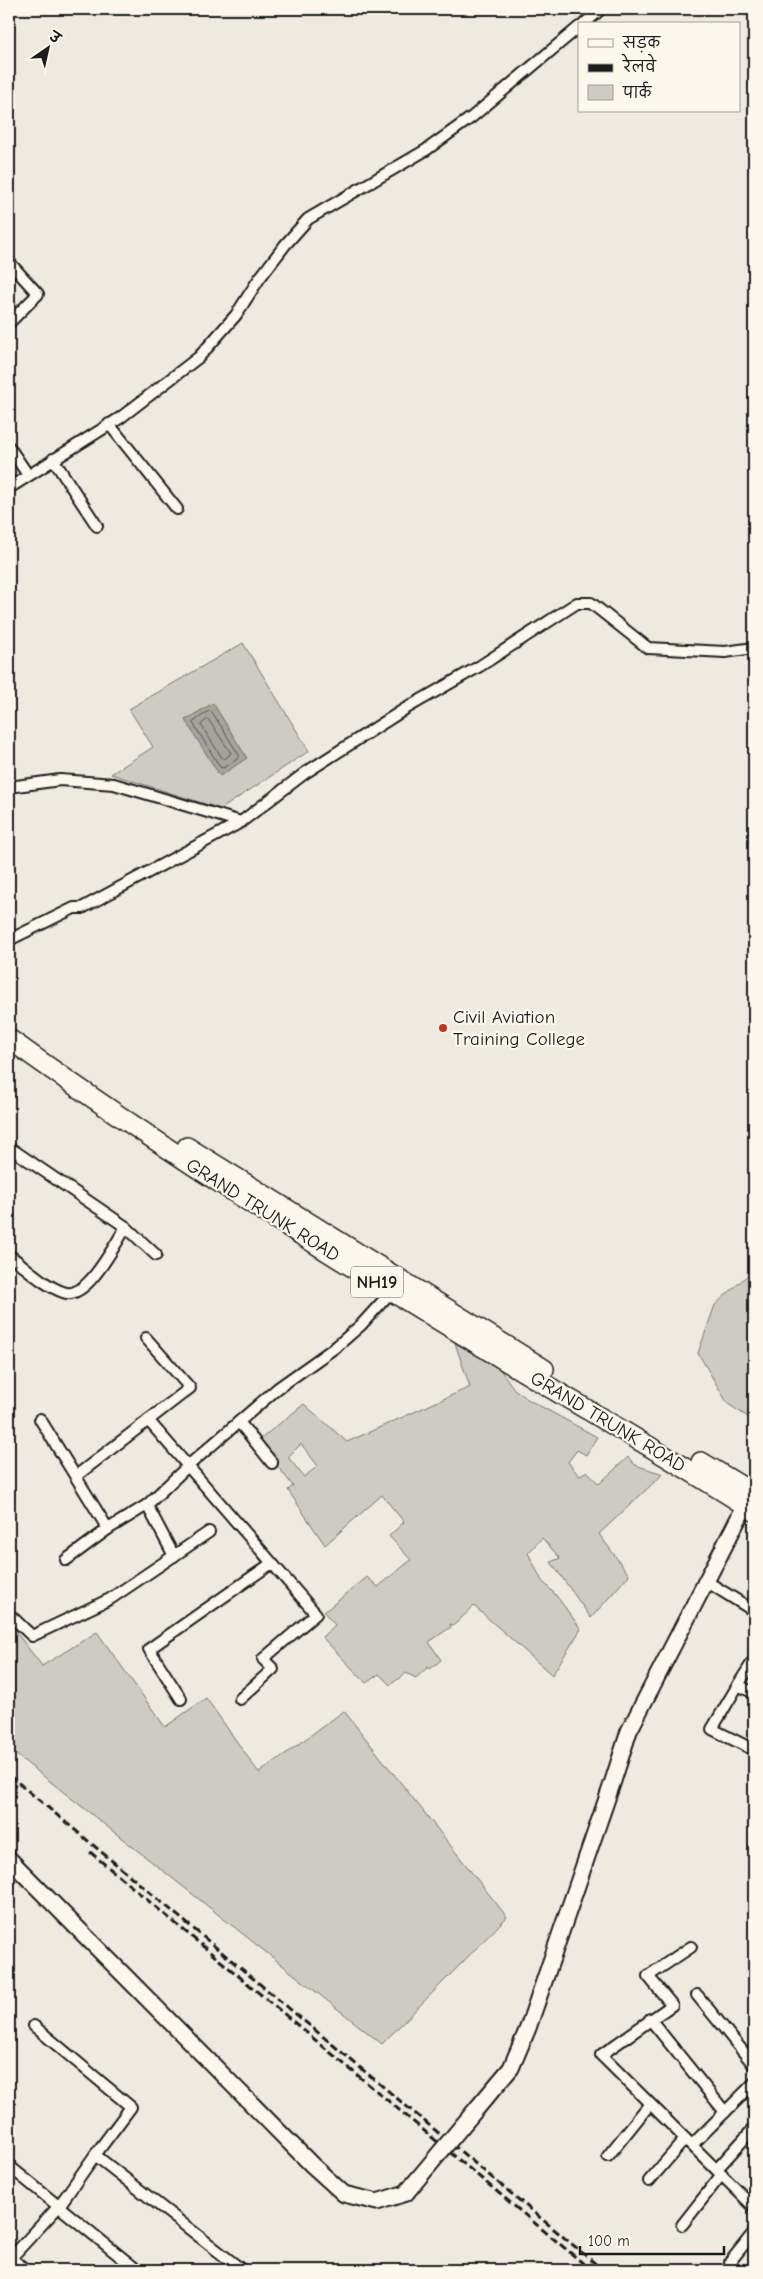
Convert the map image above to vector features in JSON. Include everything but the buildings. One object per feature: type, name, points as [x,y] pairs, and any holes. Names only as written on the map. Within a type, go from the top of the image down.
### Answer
[{"type":"highway","name":"GRAND TRUNK ROAD","points":[[9,1025],[192,1150],[556,1376],[752,1501]]},
{"type":"highway","name":"GRAND TRUNK ROAD","points":[[9,1039],[105,1108],[196,1168],[392,1291],[752,1501]]},
{"type":"main road","points":[[9,1860],[312,2165],[344,2194],[377,2202],[406,2193],[511,2068],[528,2028],[629,1731],[706,1581],[752,1501]]},
{"type":"street","points":[[586,22],[601,9]]},
{"type":"street","points":[[9,488],[110,424],[200,357],[236,316],[269,265],[308,219],[426,150],[472,117],[578,29]]},
{"type":"street","points":[[9,262],[38,294],[9,323]]},
{"type":"street","points":[[110,424],[177,509]]},
{"type":"street","points":[[9,447],[28,475]]},
{"type":"street","points":[[53,459],[97,526]]},
{"type":"street","points":[[9,940],[74,908],[82,908],[241,822],[314,768],[405,709],[480,666],[577,604],[591,603],[648,648],[725,652],[754,648]]},
{"type":"street","points":[[9,787],[60,780],[114,784],[241,822]]},
{"type":"street","points":[[13,1150],[126,1228],[156,1255]]},
{"type":"street","points":[[9,1255],[51,1286],[64,1293],[74,1294],[88,1284],[126,1228]]},
{"type":"street","points":[[66,1560],[108,1529],[147,1505],[189,1465],[278,1388],[337,1346],[361,1325],[392,1291]]},
{"type":"street","points":[[76,1476],[190,1388],[146,1338]]},
{"type":"street","points":[[40,1419],[108,1529]]},
{"type":"street","points":[[148,1420],[189,1465],[316,1614],[263,1659],[273,1669],[240,1699]]},
{"type":"street","points":[[238,1422],[272,1463]]},
{"type":"street","points":[[147,1505],[174,1556]]},
{"type":"street","points":[[9,1614],[32,1636],[110,1599],[209,1532]]},
{"type":"street","points":[[181,1699],[149,1649],[272,1563]]},
{"type":"street","points":[[706,1581],[754,1611]]},
{"type":"street","points":[[754,1660],[712,1729],[754,1750]]},
{"type":"street","points":[[738,1684],[754,1694]]},
{"type":"street","points":[[691,1946],[648,1976],[672,2005],[601,2055],[649,2105],[754,2206]]},
{"type":"street","points":[[697,1995],[754,2065]]},
{"type":"street","points":[[650,2019],[725,2112]]},
{"type":"street","points":[[26,2270],[10,2259],[59,2206],[131,2107],[34,2026]]},
{"type":"street","points":[[649,2181],[754,2083]]},
{"type":"street","points":[[608,2156],[649,2105]]},
{"type":"street","points":[[682,2226],[719,2172],[754,2128]]},
{"type":"street","points":[[96,2155],[242,2270]]},
{"type":"street","points":[[9,2166],[137,2270]]},
{"type":"street","points":[[730,2262],[754,2232]]},
{"type":"green space","points":[[243,643],[309,751],[221,809],[111,774],[153,747],[129,709]]},
{"type":"green space","points":[[749,1274],[754,1275],[754,1421],[728,1404],[698,1353],[715,1305]]},
{"type":"green space","points":[[455,1343],[499,1368],[514,1389],[529,1400],[597,1437],[586,1455],[577,1450],[568,1462],[579,1476],[587,1471],[599,1484],[628,1457],[635,1465],[663,1474],[599,1534],[629,1575],[591,1618],[551,1562],[560,1558],[542,1538],[528,1553],[542,1581],[555,1594],[581,1629],[552,1675],[474,1606],[454,1625],[450,1624],[451,1627],[429,1642],[441,1660],[430,1669],[428,1667],[416,1678],[406,1673],[390,1685],[379,1674],[366,1683],[322,1637],[335,1625],[324,1612],[367,1577],[378,1587],[411,1560],[389,1536],[404,1522],[382,1495],[325,1545],[288,1490],[293,1486],[258,1441],[304,1404],[347,1442],[470,1387]],"holes":[[[301,1444],[318,1466],[304,1477],[288,1457]]]},
{"type":"green space","points":[[9,1623],[42,1666],[97,1632],[165,1727],[206,1698],[259,1773],[344,1711],[507,1917],[382,2044],[9,1749]]},
{"type":"water","points":[[213,703],[247,758],[220,776],[185,720]]},
{"type":"railway","points":[[9,1775],[603,2270]]},
{"type":"railway","points":[[90,1852],[591,2270]]},
{"type":"place","name":"Civil Aviation Training College","points":[[443,1028]]}]
